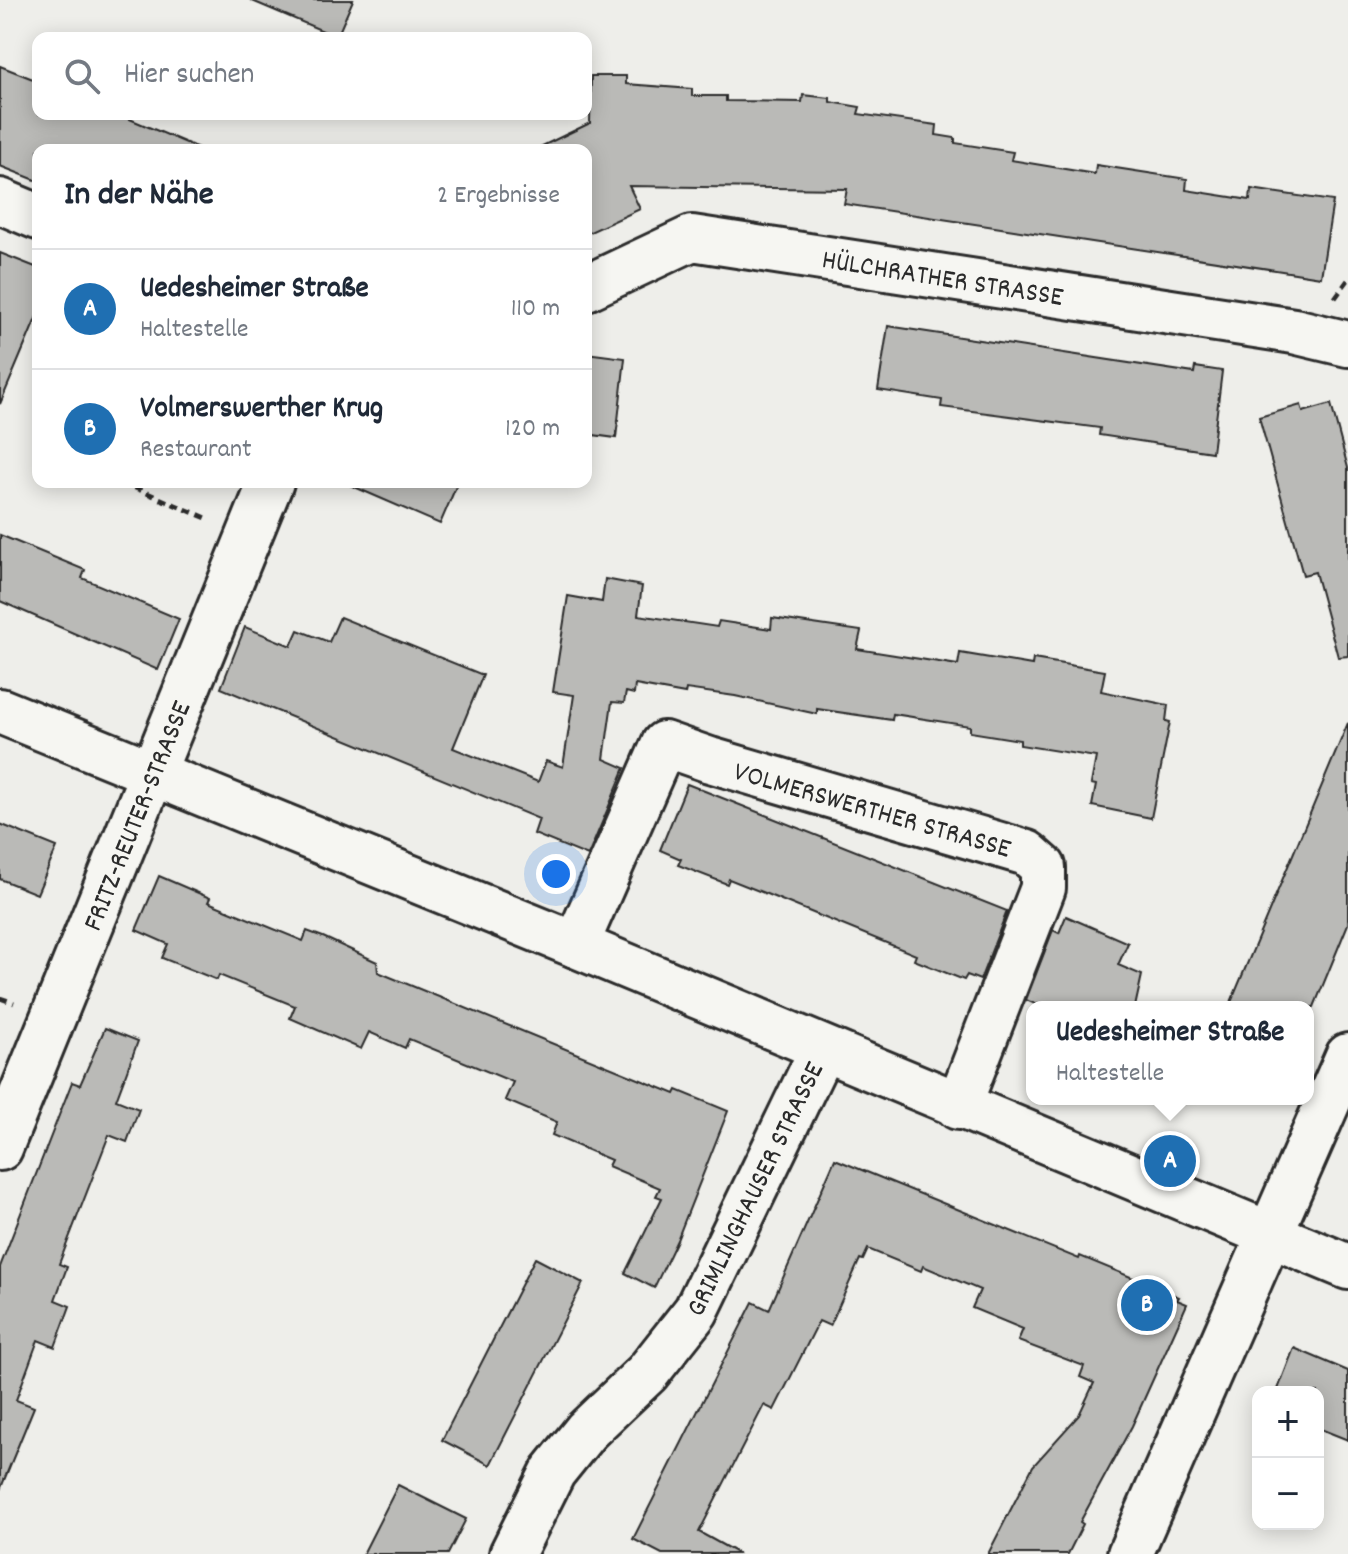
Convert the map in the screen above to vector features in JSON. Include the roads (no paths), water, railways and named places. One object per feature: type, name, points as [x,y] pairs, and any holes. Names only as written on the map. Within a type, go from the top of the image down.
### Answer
[{"type":"street","points":[[0,201],[32,214]]},
{"type":"street","name":"HÜLCHRATHER STRASSE","points":[[592,285],[692,238],[1329,340]]},
{"type":"street","name":"FRITZ-REUTER-STRASSE","points":[[0,1148],[269,488]]},
{"type":"street","points":[[0,711],[576,945],[958,1107],[1348,1267]]},
{"type":"street","name":"VOLMERSWERTHER STRASSE","points":[[576,945],[664,744],[1027,853],[1043,867],[1043,888],[958,1107]]},
{"type":"street","name":"GRIMLINGHAUSER STRASSE","points":[[512,1554],[553,1472],[586,1431],[647,1373],[696,1311],[822,1050]]},
{"type":"street","points":[[1130,1554],[1272,1236],[1348,1056]]},
{"type":"place","name":"Uedesheimer Straße","points":[[1170,1161]]},
{"type":"place","name":"Volmerswerther Krug","points":[[1147,1305]]}]
